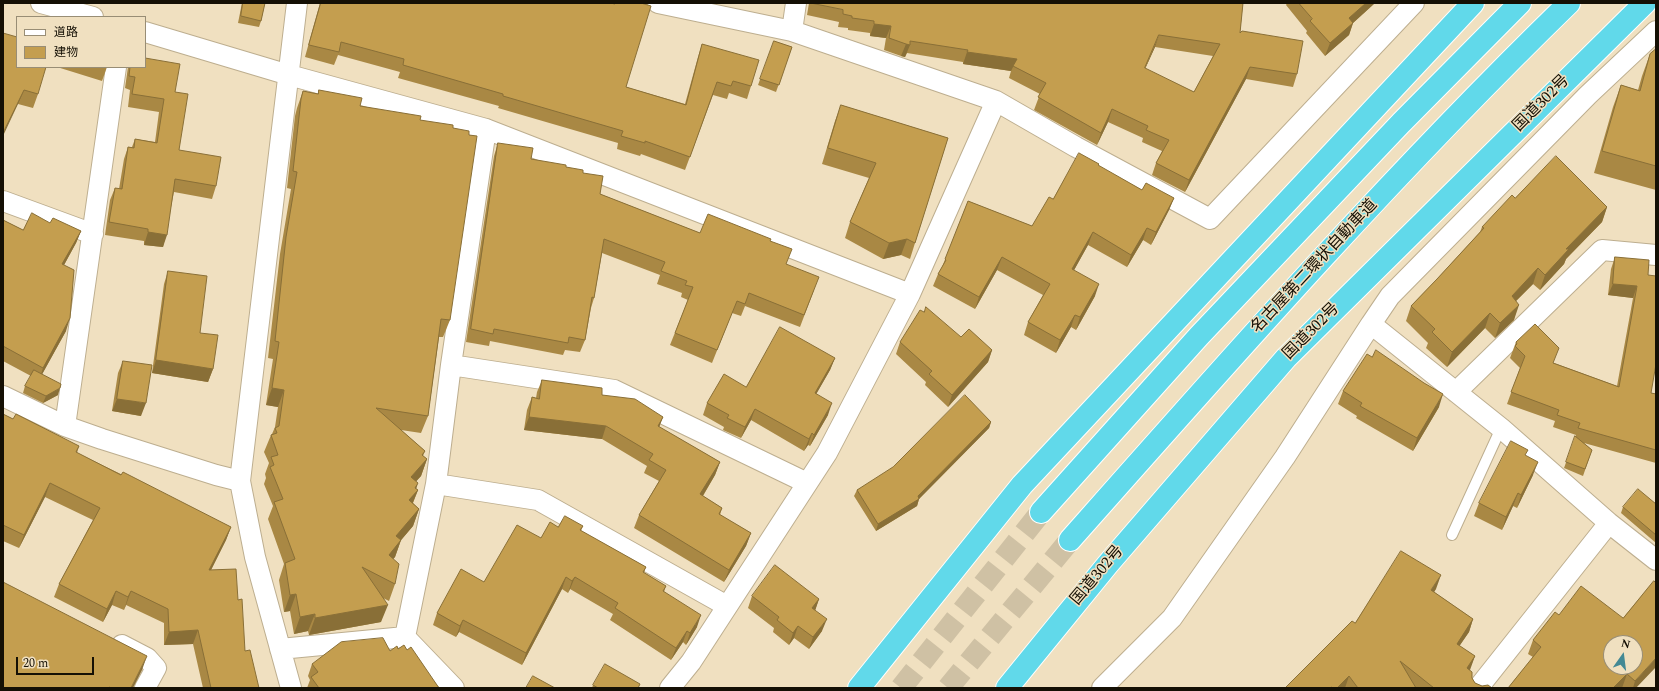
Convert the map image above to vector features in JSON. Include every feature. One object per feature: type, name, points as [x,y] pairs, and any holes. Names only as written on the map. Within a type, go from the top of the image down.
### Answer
[{"type":"highway","points":[[859,688],[1022,485],[1473,3]]},
{"type":"highway","points":[[1041,512],[1200,336],[1401,123],[1520,3]]},
{"type":"highway","name":"名古屋第二環状自動車道","points":[[1070,540],[1229,360],[1427,146],[1570,3]]},
{"type":"highway","name":"国道302号","points":[[1008,688],[1108,564],[1286,358],[1645,3]]},
{"type":"street","points":[[41,3],[89,16]]},
{"type":"street","points":[[291,688],[256,557],[240,481],[297,3]]},
{"type":"street","points":[[658,3],[792,31],[996,101],[1076,148],[1210,219],[1414,3]]},
{"type":"street","points":[[792,31],[796,3]]},
{"type":"street","points":[[1102,688],[1172,618],[1285,456],[1390,296],[1588,95],[1656,31]]},
{"type":"street","points":[[146,32],[289,75],[486,128],[910,294]]},
{"type":"street","points":[[66,426],[116,68]]},
{"type":"street","points":[[670,688],[691,662],[827,453],[910,294],[996,101]]},
{"type":"street","points":[[405,637],[436,484],[451,364],[486,128]]},
{"type":"street","points":[[3,201],[93,234]]},
{"type":"street","points":[[1456,392],[1602,250],[1656,255]]},
{"type":"street","points":[[1371,324],[1501,428],[1608,524],[1656,560]]},
{"type":"street","points":[[451,364],[614,390],[808,483]]},
{"type":"street","points":[[3,396],[66,426],[110,442],[240,481]]},
{"type":"street","points":[[436,484],[538,500],[727,606]]},
{"type":"street","points":[[1478,688],[1608,524]]},
{"type":"street","points":[[106,636],[148,658],[156,668],[145,688]]},
{"type":"street","points":[[280,649],[405,637]]},
{"type":"street","points":[[405,637],[454,688]]},
{"type":"lane","points":[[1452,535],[1501,428]]},
{"type":"building","points":[[243,3],[265,3],[261,21],[241,16]]},
{"type":"building","points":[[321,3],[641,3],[651,6],[626,87],[686,105],[702,44],[759,60],[751,86],[733,81],[731,86],[717,82],[690,157],[645,141],[645,143],[621,136],[623,131],[403,65],[404,59],[341,42],[339,52],[309,45]]},
{"type":"building","points":[[811,3],[1243,3],[1240,33],[1242,31],[1303,41],[1297,74],[1250,67],[1189,180],[1156,163],[1169,140],[1146,130],[1148,126],[1112,109],[1101,133],[1038,97],[1046,83],[1013,66],[1017,59],[967,52],[968,50],[910,41],[910,45],[906,44],[889,38],[891,26],[874,24],[874,21],[852,18],[852,16],[843,14],[843,10]],"holes":[[[1159,35],[1220,44],[1194,92],[1145,68]]]},
{"type":"building","points":[[1299,3],[1366,3],[1349,18],[1353,23],[1330,43],[1310,21],[1312,19]]},
{"type":"building","points":[[3,33],[16,37],[16,68],[46,68],[38,94],[24,90],[3,133]]},
{"type":"building","points":[[774,41],[792,47],[779,85],[760,79]]},
{"type":"building","points":[[1656,49],[1656,166],[1602,151],[1621,85],[1640,91],[1650,54]]},
{"type":"building","points":[[146,58],[180,64],[175,92],[188,94],[179,150],[221,157],[216,186],[175,179],[167,235],[148,232],[148,229],[109,222],[115,188],[122,189],[128,147],[134,148],[135,139],[157,143],[164,99],[132,94],[135,77],[129,76],[130,68],[146,68]]},
{"type":"building","points":[[319,90],[362,98],[360,106],[421,116],[420,120],[453,125],[453,128],[469,131],[469,135],[477,136],[450,320],[441,319],[428,416],[376,408],[425,451],[422,455],[427,459],[411,477],[418,483],[415,488],[418,490],[409,500],[419,509],[396,536],[401,540],[389,555],[399,564],[395,584],[362,567],[388,605],[315,618],[315,614],[300,617],[296,594],[290,595],[285,563],[295,559],[274,502],[283,499],[270,467],[274,465],[271,457],[278,455],[271,435],[277,433],[275,428],[279,426],[284,390],[272,388],[279,342],[275,341],[286,237],[297,172],[293,171],[301,99],[303,91],[318,94]]},
{"type":"building","points":[[841,105],[948,138],[915,243],[907,239],[889,243],[850,222],[876,163],[828,148]]},
{"type":"building","points":[[498,143],[533,148],[531,159],[566,165],[566,167],[583,170],[583,173],[603,176],[600,194],[700,233],[708,214],[792,249],[786,264],[819,277],[804,315],[749,293],[745,304],[737,301],[717,350],[675,333],[693,287],[685,285],[687,281],[661,271],[665,262],[604,239],[585,340],[569,337],[568,343],[494,329],[493,334],[471,329]]},
{"type":"building","points":[[1079,153],[1142,190],[1146,183],[1174,198],[1156,232],[1147,228],[1131,255],[1093,232],[1072,269],[1099,284],[1080,317],[1075,315],[1060,340],[1028,322],[1050,284],[1002,257],[979,297],[938,274],[946,260],[945,259],[968,201],[1032,226],[1049,197],[1053,199]]},
{"type":"building","points":[[1556,156],[1607,207],[1566,249],[1569,249],[1545,275],[1538,268],[1512,296],[1519,305],[1500,323],[1490,313],[1452,352],[1432,332],[1435,329],[1411,306],[1484,228],[1482,227],[1512,195],[1515,198]]},
{"type":"building","points":[[32,213],[50,223],[53,218],[81,231],[62,264],[74,270],[70,318],[43,368],[3,346],[3,220],[23,230]]},
{"type":"building","points":[[1615,257],[1649,260],[1648,275],[1656,276],[1656,364],[1651,393],[1656,394],[1656,450],[1578,428],[1580,423],[1557,415],[1559,410],[1511,392],[1525,356],[1515,346],[1517,344],[1516,342],[1535,324],[1559,348],[1553,363],[1619,387],[1637,286],[1613,284]]},
{"type":"building","points":[[168,271],[207,276],[200,333],[218,335],[213,369],[156,360]]},
{"type":"building","points":[[926,307],[961,337],[969,329],[992,350],[952,395],[929,374],[932,371],[900,342],[920,310],[924,312]]},
{"type":"building","points":[[780,327],[835,358],[815,393],[832,403],[814,435],[812,433],[809,439],[755,409],[745,427],[727,418],[729,415],[707,403],[724,374],[746,387]]},
{"type":"building","points":[[1376,350],[1424,383],[1443,394],[1417,438],[1360,406],[1362,403],[1343,391],[1367,354],[1372,357]]},
{"type":"building","points":[[123,361],[152,365],[146,403],[117,399]]},
{"type":"building","points":[[34,370],[61,384],[60,388],[46,396],[25,386]]},
{"type":"building","points":[[542,380],[602,388],[602,395],[635,399],[663,417],[658,426],[720,462],[700,494],[722,508],[719,514],[751,533],[729,570],[639,515],[666,470],[649,460],[653,454],[606,426],[529,417],[532,397],[539,399]]},
{"type":"building","points":[[965,395],[991,422],[918,496],[919,499],[878,524],[857,490],[893,467]]},
{"type":"building","points":[[3,414],[13,419],[16,414],[79,446],[76,452],[121,475],[123,472],[231,527],[209,570],[236,569],[238,600],[242,599],[245,651],[250,650],[259,688],[211,688],[198,630],[169,632],[168,609],[131,591],[128,597],[116,591],[107,609],[59,584],[100,508],[50,483],[24,535],[3,525]]},
{"type":"building","points":[[1575,436],[1592,450],[1585,469],[1566,462]]},
{"type":"building","points":[[1511,441],[1528,450],[1525,455],[1538,462],[1521,495],[1518,493],[1506,517],[1479,503]]},
{"type":"building","points":[[1638,489],[1656,504],[1656,535],[1623,507]]},
{"type":"building","points":[[565,516],[583,526],[580,530],[646,567],[643,572],[666,586],[663,591],[701,615],[690,633],[687,631],[676,648],[615,608],[618,603],[575,577],[572,581],[566,577],[526,653],[463,620],[460,626],[437,613],[461,569],[484,582],[517,525],[541,538],[550,522],[558,527]]},
{"type":"building","points":[[1401,551],[1441,575],[1431,590],[1473,619],[1457,644],[1475,656],[1467,668],[1472,672],[1472,678],[1475,683],[1482,686],[1488,685],[1492,688],[1434,688],[1400,661],[1416,688],[1358,688],[1349,676],[1337,688],[1285,688],[1352,621],[1355,623]]},
{"type":"building","points":[[775,565],[819,599],[812,608],[827,619],[813,637],[798,626],[793,633],[777,620],[779,617],[752,596]]},
{"type":"building","points":[[1654,581],[1656,583],[1656,658],[1643,672],[1643,635],[1603,635],[1603,675],[1626,675],[1613,688],[1508,688],[1541,647],[1533,640],[1555,612],[1559,615],[1581,586],[1623,618]]},
{"type":"building","points":[[3,582],[147,656],[131,688],[3,688]]},
{"type":"building","points":[[383,638],[390,651],[397,646],[398,649],[404,645],[407,650],[411,647],[439,688],[319,688],[311,677],[318,672],[312,664],[341,642]]},
{"type":"building","points":[[605,664],[640,684],[638,688],[598,688],[593,685]]},
{"type":"building","points":[[1628,675],[1640,675],[1635,681]]},
{"type":"building","points":[[533,676],[555,688],[526,688]]},
{"type":"tunnel","points":[[901,688],[1041,512]]},
{"type":"tunnel","points":[[948,688],[1070,540]]}]
